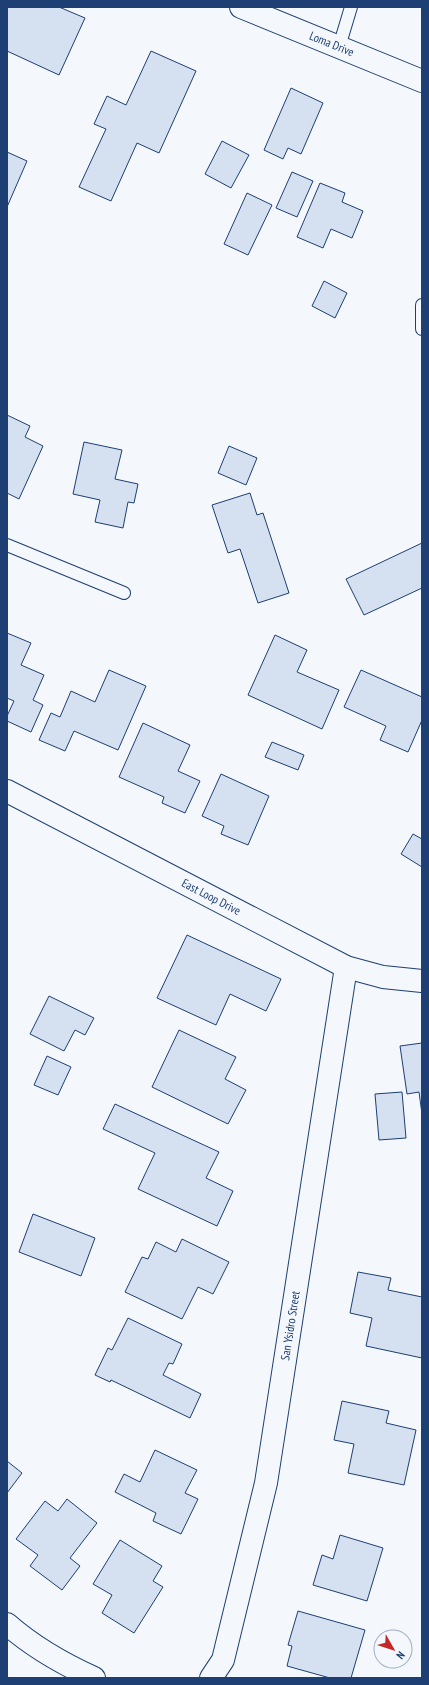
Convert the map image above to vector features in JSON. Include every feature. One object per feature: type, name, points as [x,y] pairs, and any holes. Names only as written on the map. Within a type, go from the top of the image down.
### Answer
[{"type":"street","name":"Loma Drive","points":[[241,7],[422,81]]},
{"type":"street","name":"East Loop Drive","points":[[7,791],[346,967],[383,977],[422,981]]},
{"type":"street","name":"San Ysidro Street","points":[[211,1678],[223,1660],[266,1483],[346,967]]},
{"type":"street","points":[[7,1624],[44,1651],[78,1671],[94,1678]]},
{"type":"lane","points":[[339,47],[351,7]]},
{"type":"lane","points":[[422,305],[422,329]]},
{"type":"lane","points":[[7,545],[124,593]]},
{"type":"building","points":[[7,7],[59,7],[85,18],[59,75],[7,51]]},
{"type":"building","points":[[151,51],[196,71],[159,153],[137,143],[111,201],[79,187],[106,129],[94,124],[107,96],[126,105]]},
{"type":"building","points":[[291,88],[323,103],[301,154],[288,148],[283,159],[264,150]]},
{"type":"building","points":[[222,141],[249,155],[231,188],[205,174]]},
{"type":"building","points":[[7,152],[27,161],[7,207]]},
{"type":"building","points":[[292,172],[313,181],[297,217],[276,208]]},
{"type":"building","points":[[320,183],[345,193],[342,202],[363,211],[352,238],[331,229],[323,248],[297,237]]},
{"type":"building","points":[[247,193],[272,205],[248,255],[224,244]]},
{"type":"building","points":[[324,281],[347,293],[335,318],[312,306]]},
{"type":"building","points":[[7,415],[30,426],[25,437],[43,446],[19,499],[7,493]]},
{"type":"building","points":[[84,442],[122,450],[115,479],[138,484],[134,503],[128,502],[123,528],[95,522],[100,500],[73,494]]},
{"type":"building","points":[[229,446],[257,458],[246,485],[218,473]]},
{"type":"building","points":[[250,493],[257,515],[263,513],[289,593],[258,603],[240,549],[228,553],[212,505]]},
{"type":"building","points":[[422,543],[422,588],[364,615],[346,579]]},
{"type":"building","points":[[7,633],[31,643],[21,665],[44,675],[33,700],[43,705],[31,732],[7,721],[7,716],[14,701],[7,698]]},
{"type":"building","points":[[275,635],[307,650],[297,672],[339,690],[322,729],[248,695]]},
{"type":"building","points":[[109,670],[146,686],[118,750],[74,731],[65,751],[39,740],[51,713],[60,717],[71,691],[95,702]]},
{"type":"building","points":[[361,670],[422,697],[422,720],[408,752],[380,740],[386,726],[344,707]]},
{"type":"building","points":[[143,723],[190,745],[178,771],[200,781],[185,813],[162,803],[164,797],[119,777]]},
{"type":"building","points":[[272,742],[304,755],[298,770],[265,757]]},
{"type":"building","points":[[221,774],[269,796],[248,845],[221,834],[224,826],[202,816]]},
{"type":"building","points":[[413,834],[422,839],[422,867],[401,854]]},
{"type":"building","points":[[187,935],[281,979],[266,1011],[230,994],[216,1025],[157,998]]},
{"type":"building","points":[[49,996],[94,1018],[85,1035],[75,1030],[64,1051],[30,1034]]},
{"type":"building","points":[[179,1030],[236,1057],[225,1079],[246,1090],[228,1124],[152,1087]]},
{"type":"building","points":[[422,1043],[422,1114],[419,1092],[407,1094],[400,1046]]},
{"type":"building","points":[[47,1056],[71,1067],[58,1095],[34,1085]]},
{"type":"building","points":[[402,1092],[406,1138],[379,1140],[375,1094]]},
{"type":"building","points":[[115,1104],[219,1152],[206,1178],[233,1191],[217,1226],[138,1189],[155,1153],[103,1129]]},
{"type":"building","points":[[33,1214],[95,1238],[81,1276],[19,1252]]},
{"type":"building","points":[[182,1239],[229,1262],[213,1294],[198,1287],[182,1319],[125,1292],[142,1257],[148,1259],[156,1242],[176,1252]]},
{"type":"building","points":[[358,1272],[391,1278],[388,1290],[422,1297],[422,1358],[366,1346],[372,1318],[350,1313]]},
{"type":"building","points":[[128,1318],[182,1344],[173,1364],[169,1363],[163,1375],[201,1394],[190,1418],[111,1380],[110,1382],[95,1375],[108,1348],[112,1350]]},
{"type":"building","points":[[342,1401],[389,1411],[386,1423],[416,1430],[404,1485],[348,1473],[354,1444],[334,1440]]},
{"type":"building","points":[[155,1450],[197,1470],[185,1493],[198,1499],[181,1534],[153,1521],[156,1513],[115,1492],[124,1474],[140,1482]]},
{"type":"building","points":[[7,1461],[22,1473],[7,1493]]},
{"type":"building","points":[[67,1499],[97,1523],[70,1558],[80,1566],[62,1590],[30,1566],[38,1555],[16,1539],[45,1501],[58,1511]]},
{"type":"building","points":[[340,1535],[383,1548],[367,1601],[313,1585],[322,1555],[333,1559]]},
{"type":"building","points":[[120,1540],[162,1566],[153,1581],[163,1587],[134,1633],[102,1613],[112,1595],[93,1584]]},
{"type":"building","points":[[298,1611],[365,1630],[351,1678],[330,1678],[287,1666],[292,1646],[288,1645]]}]
